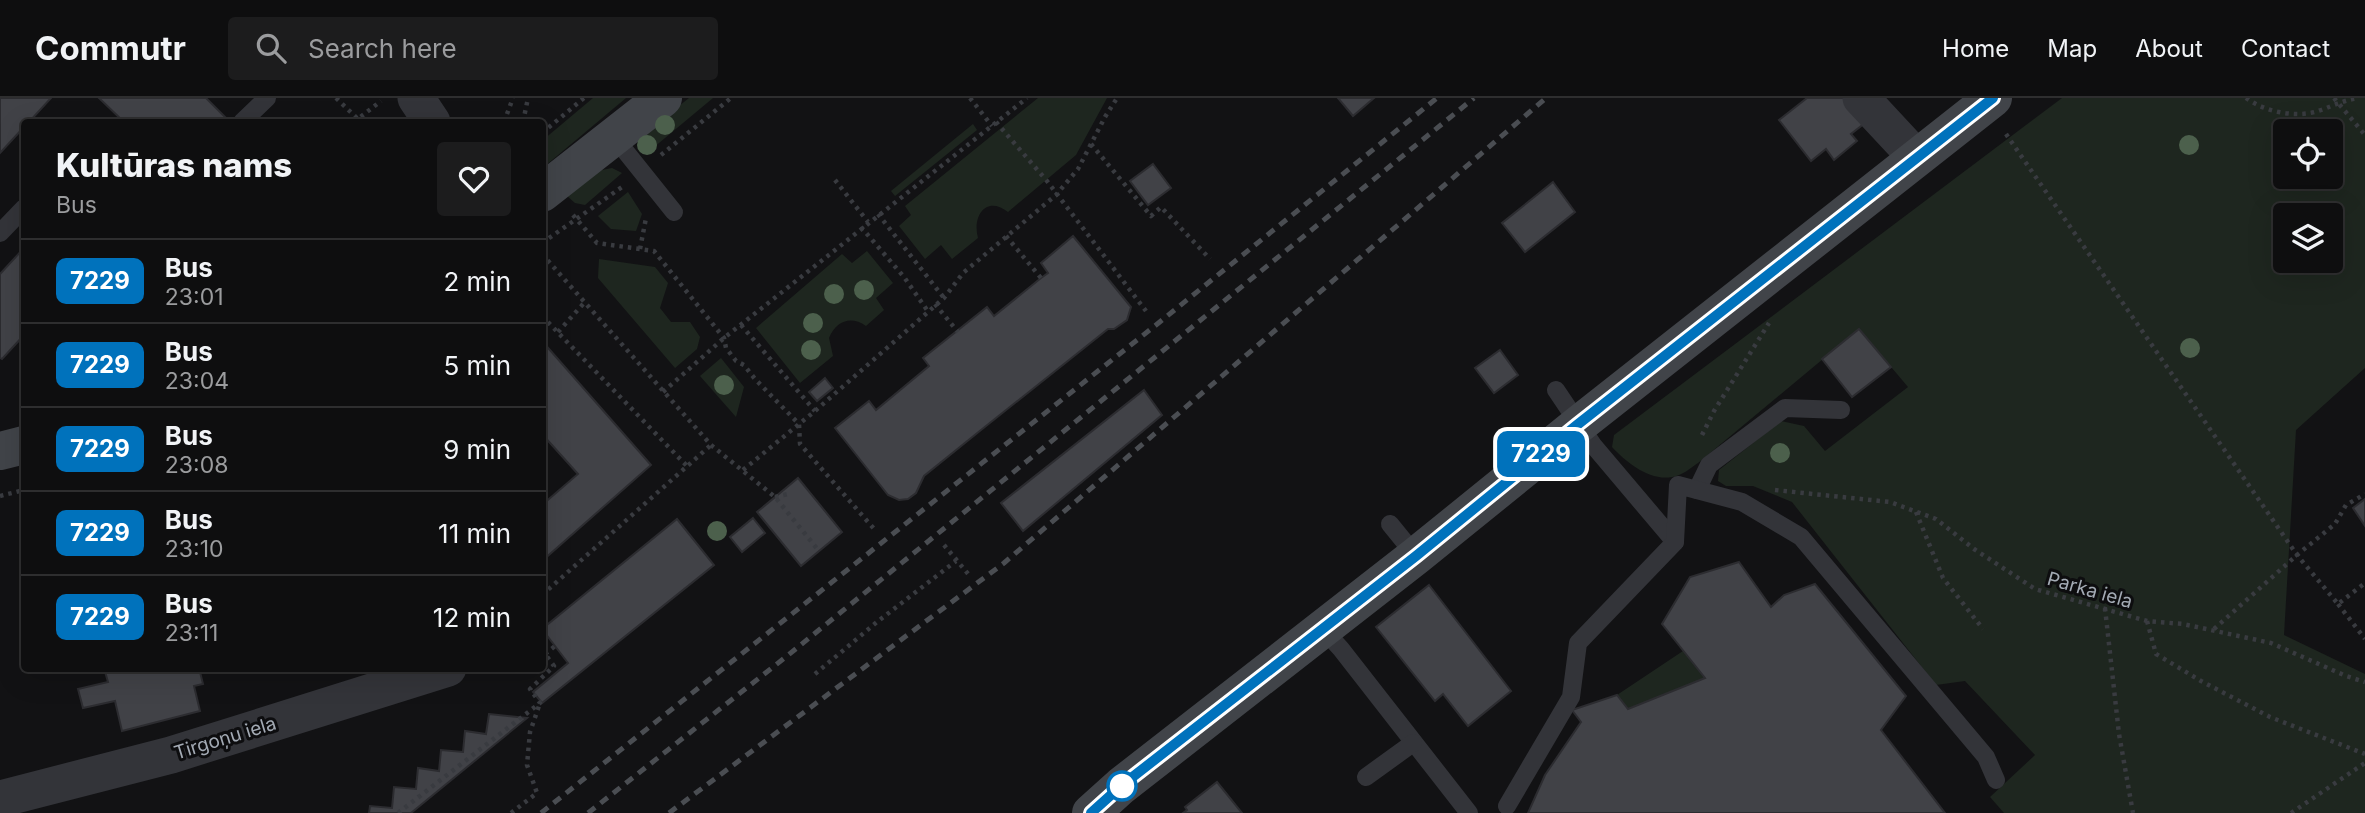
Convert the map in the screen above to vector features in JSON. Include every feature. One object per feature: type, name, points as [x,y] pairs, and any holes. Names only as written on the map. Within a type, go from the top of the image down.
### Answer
[{"type":"main road","points":[[546,190],[663,98]]},
{"type":"main road","points":[[1090,813],[1916,158],[1996,111]]},
{"type":"main road","points":[[0,451],[21,446]]},
{"type":"street","points":[[416,98],[430,119]]},
{"type":"street","points":[[1861,98],[1916,158]]},
{"type":"street","name":"Tirgoņu iela","points":[[0,799],[171,755],[435,672]]},
{"type":"lane","points":[[245,119],[267,98]]},
{"type":"lane","points":[[614,137],[674,212]]},
{"type":"lane","points":[[0,233],[21,211]]},
{"type":"lane","points":[[1556,390],[1577,425],[1675,542]]},
{"type":"lane","points":[[1698,490],[1709,466],[1784,408],[1841,410]]},
{"type":"lane","points":[[1507,806],[1571,697],[1578,643],[1675,542],[1678,485],[1742,502],[1801,537],[1986,757],[1996,780]]},
{"type":"lane","points":[[1390,524],[1416,556]]},
{"type":"lane","points":[[1323,629],[1469,813]]},
{"type":"lane","points":[[1366,777],[1413,743]]},
{"type":"path","points":[[336,98],[356,119]]},
{"type":"path","points":[[360,119],[385,98]]},
{"type":"path","points":[[505,119],[513,98]]},
{"type":"path","points":[[524,119],[527,98]]},
{"type":"path","points":[[546,130],[584,98]]},
{"type":"path","points":[[970,98],[1047,181],[1146,311]]},
{"type":"path","points":[[663,393],[724,338],[1027,98]]},
{"type":"path","points":[[743,470],[944,298],[963,273],[1056,195],[1078,169],[1117,98]]},
{"type":"path","points":[[2246,98],[2272,110],[2292,114],[2314,113],[2336,100],[2359,98]]},
{"type":"path","points":[[2336,100],[2365,135]]},
{"type":"path","points":[[1996,111],[2297,555],[2365,639]]},
{"type":"path","points":[[1091,144],[1150,216],[1161,207],[1210,259]]},
{"type":"path","points":[[835,180],[868,222]]},
{"type":"path","points":[[878,214],[944,298]]},
{"type":"path","points":[[577,220],[597,243],[654,251],[724,338],[726,348],[736,361],[744,365],[799,424],[800,444],[875,530]]},
{"type":"path","points":[[862,227],[904,277],[927,310]]},
{"type":"path","points":[[1006,236],[1041,278]]},
{"type":"path","points":[[546,259],[711,445],[775,497],[819,551]]},
{"type":"path","points":[[558,332],[584,303]]},
{"type":"path","points":[[935,304],[958,332]]},
{"type":"path","points":[[1702,436],[1714,411],[1772,318]]},
{"type":"path","points":[[546,320],[687,466]]},
{"type":"path","points":[[741,325],[814,411]]},
{"type":"path","points":[[546,591],[711,445]]},
{"type":"path","name":"Parka iela","points":[[1742,502],[1775,489],[1889,502],[1936,519],[1974,549],[2035,589],[2147,621],[2183,624],[2271,643],[2365,682]]},
{"type":"path","points":[[0,496],[21,491]]},
{"type":"path","points":[[775,497],[788,494]]},
{"type":"path","points":[[2213,630],[2335,524],[2346,505],[2365,494]]},
{"type":"path","points":[[1915,512],[1943,578],[1983,629]]},
{"type":"path","points":[[944,545],[969,575]]},
{"type":"path","points":[[816,674],[877,622],[957,561]]},
{"type":"path","points":[[2338,604],[2365,583]]},
{"type":"path","points":[[2105,608],[2119,734],[2133,813]]},
{"type":"path","points":[[2147,621],[2156,654],[2167,661],[2270,717],[2365,754]]},
{"type":"path","points":[[546,651],[555,646]]},
{"type":"path","points":[[540,703],[530,689],[554,666],[546,655]]},
{"type":"path","points":[[398,813],[540,703]]},
{"type":"path","points":[[511,813],[537,793],[527,765],[530,732],[540,703]]},
{"type":"path","points":[[2291,813],[2365,763]]},
{"type":"shaded area","points":[[593,98],[626,98],[546,165],[546,137]]},
{"type":"shaded area","points":[[689,98],[713,98],[647,153],[641,144],[644,134]]},
{"type":"shaded area","points":[[1038,98],[1107,98],[1076,155],[1008,212],[993,206],[982,210],[977,222],[978,238],[952,259],[941,245],[925,259],[899,226],[911,215],[905,206]]},
{"type":"shaded area","points":[[2062,98],[2365,98],[2365,368],[2296,430],[2284,635],[2365,674],[2365,813],[2004,813],[1990,797],[2035,755],[1965,681],[1936,685],[1792,502],[1753,486],[1726,486],[1718,481],[1719,470],[1781,421],[1804,426],[1825,451],[1908,387],[1859,329],[1698,463],[1681,474],[1670,477],[1651,475],[1626,460],[1612,447],[1614,435]]},
{"type":"shaded area","points":[[973,124],[977,130],[895,196],[891,191]]},
{"type":"shaded area","points":[[612,168],[622,173],[585,205],[575,203],[566,195],[597,171]]},
{"type":"shaded area","points":[[628,192],[642,214],[636,231],[611,229],[598,216]]},
{"type":"shaded area","points":[[867,251],[893,283],[876,298],[884,310],[866,326],[850,320],[836,327],[829,338],[833,356],[800,383],[756,328],[842,254],[852,263]]},
{"type":"shaded area","points":[[599,259],[655,267],[668,283],[660,308],[671,322],[690,322],[700,337],[697,349],[675,368],[598,278]]},
{"type":"shaded area","points":[[721,358],[744,387],[736,417],[700,376]]},
{"type":"shaded area","points":[[1683,651],[1705,678],[1628,709],[1617,695]]},
{"type":"building","points":[[0,98],[51,98],[32,119],[21,119],[21,130],[0,153]]},
{"type":"building","points":[[99,98],[206,98],[226,118],[225,119],[121,119]]},
{"type":"building","points":[[1338,98],[1374,98],[1353,116]]},
{"type":"building","points":[[1807,98],[1845,98],[1865,123],[1851,134],[1857,141],[1834,160],[1826,149],[1811,161],[1779,120]]},
{"type":"building","points":[[1153,164],[1171,188],[1148,205],[1130,181]]},
{"type":"building","points":[[1553,182],[1575,212],[1525,252],[1502,223]]},
{"type":"building","points":[[1073,236],[1131,307],[1127,320],[1114,329],[1108,329],[924,476],[916,493],[908,499],[899,500],[888,495],[835,428],[869,401],[876,410],[929,366],[923,358],[987,307],[994,316],[1048,273],[1041,263]]},
{"type":"building","points":[[21,251],[21,338],[2,359],[0,358],[0,274]]},
{"type":"building","points":[[1859,329],[1891,367],[1852,397],[1822,359]]},
{"type":"building","points":[[546,346],[651,465],[546,557],[546,502],[578,474],[546,438]]},
{"type":"building","points":[[1500,350],[1518,375],[1494,393],[1475,368]]},
{"type":"building","points":[[825,378],[833,388],[817,401],[809,392]]},
{"type":"building","points":[[1144,390],[1162,415],[1023,531],[1001,503]]},
{"type":"building","points":[[798,478],[842,532],[801,566],[757,512]]},
{"type":"building","points":[[2365,499],[2365,526],[2353,508]]},
{"type":"building","points":[[753,518],[765,533],[742,552],[730,537]]},
{"type":"building","points":[[677,519],[714,565],[542,703],[533,692],[568,663],[546,634],[546,626]]},
{"type":"building","points":[[1739,562],[1771,607],[1784,595],[1815,584],[1906,696],[1881,730],[1945,813],[1528,813],[1545,775],[1581,722],[1572,710],[1617,695],[1628,709],[1705,678],[1662,624],[1690,577]]},
{"type":"building","points":[[1429,585],[1511,691],[1468,726],[1443,694],[1435,701],[1376,627]]},
{"type":"building","points":[[105,672],[200,672],[203,684],[194,686],[200,711],[122,731],[115,701],[83,708],[78,689],[108,682]]},
{"type":"building","points":[[489,714],[527,718],[411,813],[369,813],[370,806],[392,808],[394,787],[416,789],[418,768],[439,771],[441,750],[463,752],[465,731],[486,734]]},
{"type":"building","points":[[1217,782],[1242,813],[1183,813],[1187,810],[1185,807]]},
{"type":"railway","points":[[541,813],[1156,325],[1437,98]]},
{"type":"railway","points":[[588,813],[787,656],[1474,98]]},
{"type":"railway","points":[[669,813],[1004,563],[1546,98]]},
{"type":"bus line","name":"7229","points":[[1091,813],[1121,786],[1416,556],[1599,408],[1993,98]]}]
